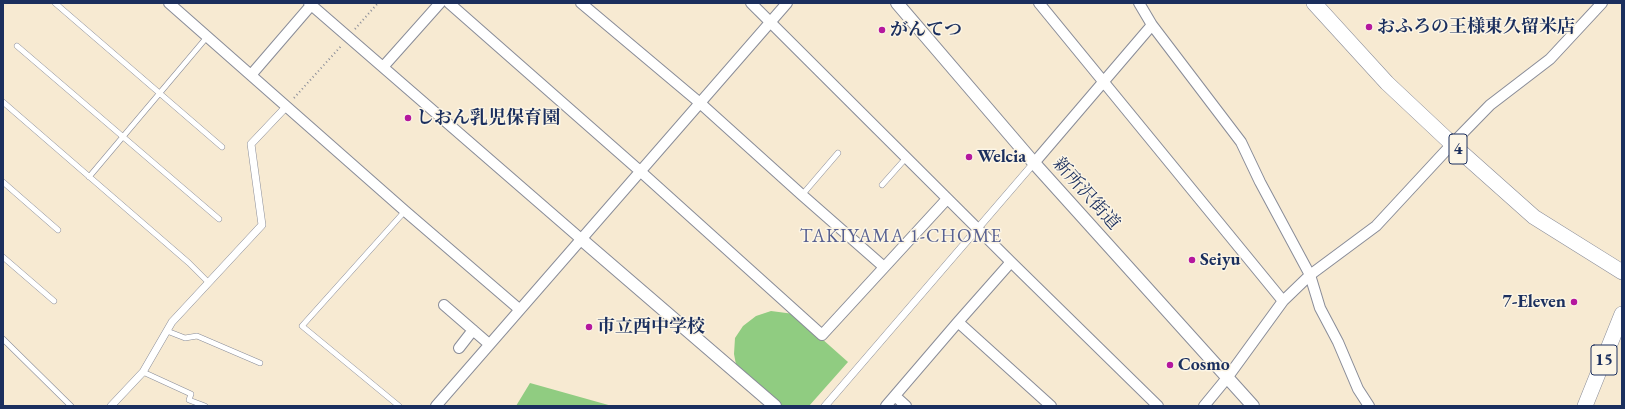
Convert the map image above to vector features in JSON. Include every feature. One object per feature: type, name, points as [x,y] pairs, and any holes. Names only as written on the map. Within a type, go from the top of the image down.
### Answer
[{"type":"main road","name":"4","points":[[1314,3],[1387,83],[1452,144],[1534,217],[1622,272]]},
{"type":"main road","name":"15","points":[[1585,406],[1622,314]]},
{"type":"street","points":[[169,3],[286,107],[519,309]]},
{"type":"street","points":[[383,67],[440,3]]},
{"type":"street","points":[[449,3],[640,171],[822,335],[947,198]]},
{"type":"street","points":[[581,3],[700,103],[884,267]]},
{"type":"street","points":[[751,3],[1158,406]]},
{"type":"street","points":[[436,406],[787,3]]},
{"type":"street","name":"新所沢街道","points":[[897,3],[1034,163],[1253,406]]},
{"type":"street","points":[[1039,3],[1283,301]]},
{"type":"street","points":[[1139,3],[1152,25],[1241,142],[1260,182],[1310,275],[1320,308],[1338,342],[1358,389],[1369,406]]},
{"type":"street","points":[[1204,406],[1227,378],[1283,301],[1310,275],[1376,226],[1490,105],[1550,59],[1602,3]]},
{"type":"street","points":[[251,75],[311,4],[775,406]]},
{"type":"street","points":[[824,406],[1104,83],[1152,25]]},
{"type":"street","points":[[111,406],[143,372],[172,322],[262,225],[251,144],[286,107]]},
{"type":"street","points":[[886,406],[1011,262]]},
{"type":"street","points":[[444,305],[489,344]]},
{"type":"street","points":[[958,322],[1051,406]]},
{"type":"street","points":[[459,348],[473,330]]},
{"type":"street","points":[[895,396],[906,406]]},
{"type":"lane","points":[[55,3],[222,147]]},
{"type":"lane","points":[[89,177],[207,37]]},
{"type":"lane","points":[[17,46],[219,219]]},
{"type":"lane","points":[[3,102],[189,263],[208,282]]},
{"type":"lane","points":[[802,195],[838,153]]},
{"type":"lane","points":[[882,185],[906,158]]},
{"type":"lane","points":[[3,182],[58,230]]},
{"type":"lane","points":[[399,406],[302,326],[405,211]]},
{"type":"lane","points":[[3,257],[54,301]]},
{"type":"lane","points":[[167,331],[185,338],[197,336],[260,363]]},
{"type":"lane","points":[[3,339],[71,406]]},
{"type":"lane","points":[[143,372],[191,394],[189,400],[205,406]]},
{"type":"path","points":[[286,107],[378,3]]},
{"type":"green space","points":[[771,311],[794,314],[848,362],[809,406],[780,406],[737,370],[734,354],[735,338],[743,326],[756,316]]},
{"type":"green space","points":[[530,383],[612,406],[516,406]]},
{"type":"place","name":"おふろの王様東久留米店","points":[[1369,27]]},
{"type":"place","name":"がんてつ","points":[[882,30]]},
{"type":"place","name":"しおん乳児保育園","points":[[408,118]]},
{"type":"place","name":"Welcia","points":[[969,157]]},
{"type":"place","name":"Seiyu","points":[[1192,260]]},
{"type":"place","name":"7-Eleven","points":[[1574,302]]},
{"type":"place","name":"市立西中学校","points":[[589,327]]},
{"type":"place","name":"Cosmo","points":[[1170,365]]},
{"type":"district","name":"TAKIYAMA 1-CHOME","points":[[901,237]]}]
